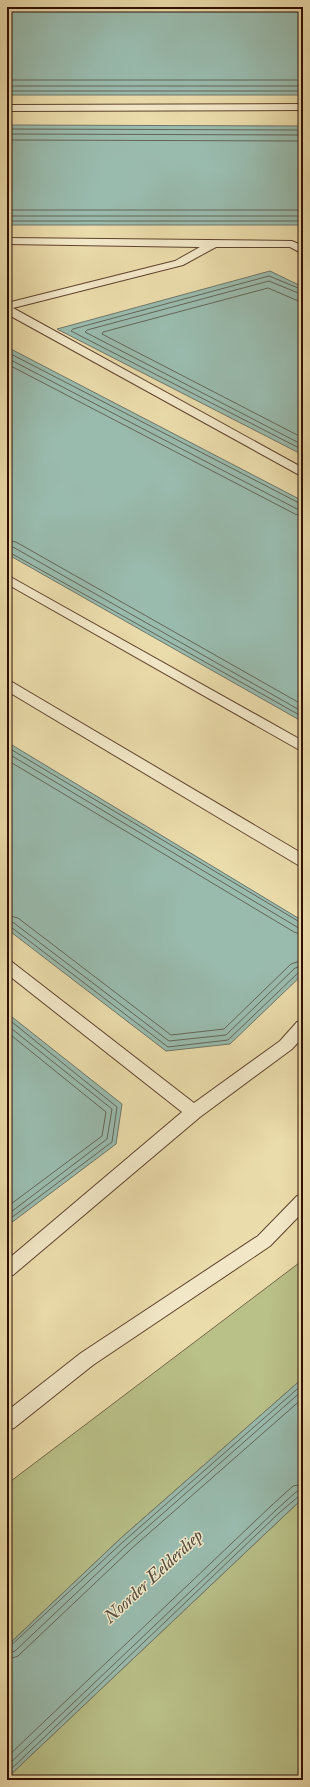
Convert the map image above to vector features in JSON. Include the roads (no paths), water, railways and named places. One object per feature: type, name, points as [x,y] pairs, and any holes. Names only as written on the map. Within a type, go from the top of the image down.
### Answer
[{"type":"lane","points":[[7,108],[303,107]]},
{"type":"lane","points":[[7,241],[298,244],[303,251]]},
{"type":"lane","points":[[7,306],[179,263],[214,244]]},
{"type":"lane","points":[[7,309],[303,473]]},
{"type":"lane","points":[[7,579],[303,747]]},
{"type":"lane","points":[[7,685],[303,861]]},
{"type":"lane","points":[[7,966],[194,1112]]},
{"type":"lane","points":[[7,1270],[194,1112],[286,1045],[303,1026]]},
{"type":"lane","points":[[7,1422],[87,1359],[264,1241],[303,1202]]},
{"type":"water","points":[[303,7],[303,95],[7,95],[7,8]]},
{"type":"water","points":[[7,125],[303,126],[303,225],[7,225]]},
{"type":"water","points":[[270,271],[303,287],[303,455],[57,329]]},
{"type":"water","points":[[7,347],[303,501],[303,722],[7,554]]},
{"type":"water","points":[[7,742],[303,921],[303,974],[230,1044],[166,1051],[7,929]]},
{"type":"water","points":[[7,1013],[122,1104],[116,1144],[7,1226]]},
{"type":"water","name":"Noorder Eelderdiep","points":[[303,1378],[303,1498],[7,1778],[7,1646],[121,1538]]}]
